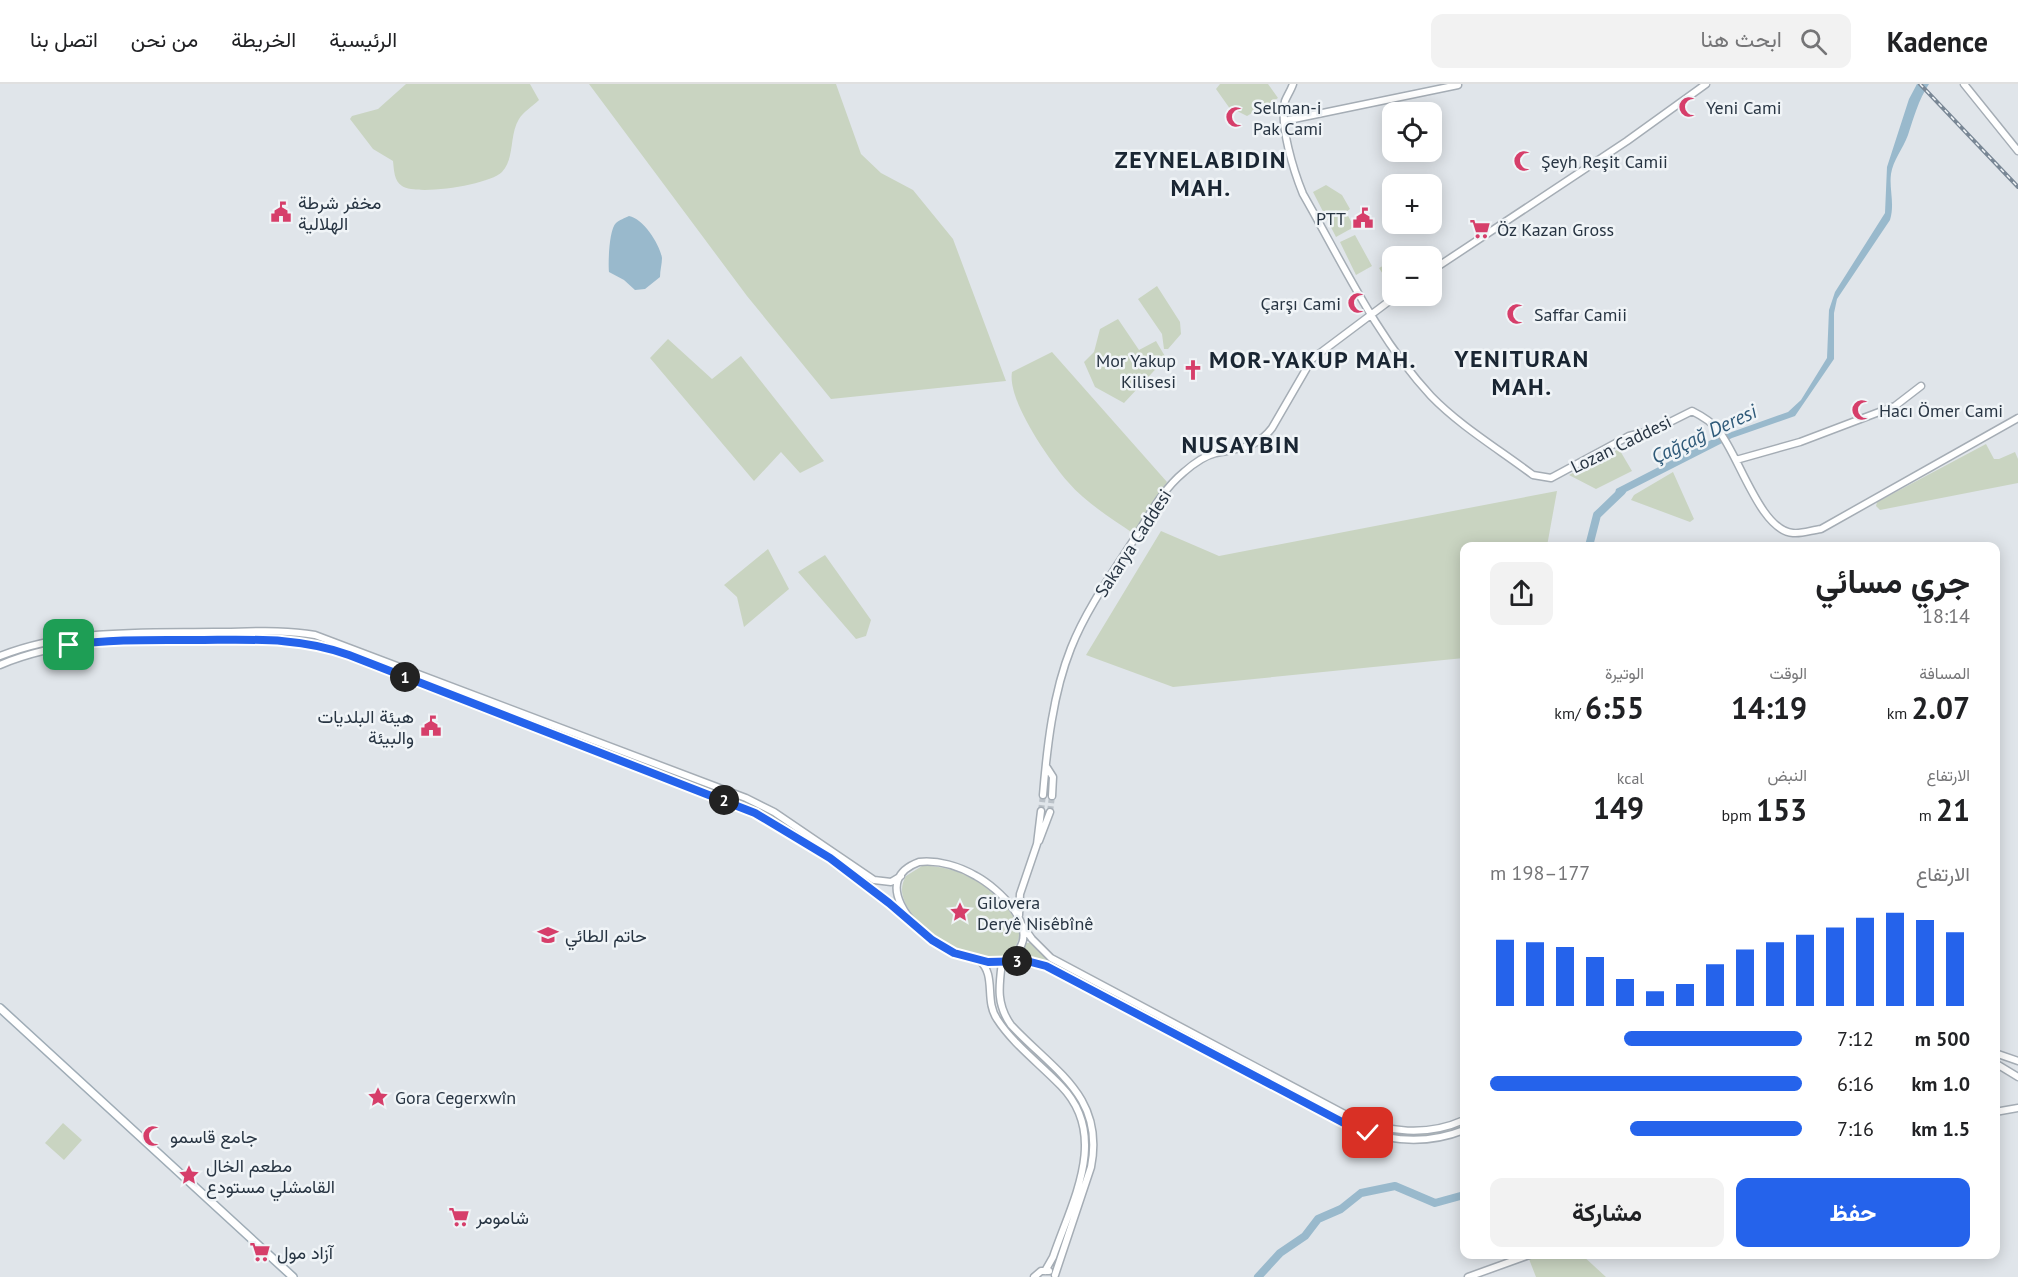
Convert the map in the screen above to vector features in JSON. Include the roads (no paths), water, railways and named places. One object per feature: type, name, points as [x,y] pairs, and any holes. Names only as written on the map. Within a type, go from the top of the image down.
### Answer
[{"type":"main road","points":[[1293,84],[1285,102],[1284,121],[1303,194],[1371,313]]},
{"type":"main road","points":[[1442,264],[1626,141],[1706,84]]},
{"type":"main road","points":[[1964,84],[2018,150]]},
{"type":"main road","points":[[1284,121],[1458,85]]},
{"type":"main road","name":"Sakarya Caddesi","points":[[1043,795],[1046,765],[1061,684],[1071,648],[1084,620],[1173,482],[1214,453],[1247,448],[1263,437],[1272,428],[1310,362],[1382,306]]},
{"type":"main road","name":"Lozan Caddesi","points":[[1371,313],[1402,362],[1434,398],[1533,475],[1551,478],[1629,436],[1654,430],[1692,411],[1704,416],[1719,430],[1736,460]]},
{"type":"main road","points":[[1921,386],[1895,406],[1800,442],[1736,460],[1767,516],[1779,528],[1792,533],[1821,529],[2018,418]]},
{"type":"main road","points":[[0,656],[52,640],[91,634],[277,631],[315,635],[746,798],[774,812],[874,880],[891,882],[919,862],[941,863],[974,874],[999,893],[1032,939],[1051,958],[1352,1118],[1385,1129],[1412,1132],[1434,1130],[1460,1121]]},
{"type":"main road","points":[[0,665],[57,647],[103,641],[276,639],[303,641],[331,648],[755,813],[830,858],[889,903],[922,932],[954,953],[979,960],[1046,966],[1359,1130],[1390,1138],[1415,1140],[1435,1138],[1460,1131]]},
{"type":"main road","points":[[1046,765],[1053,777],[1052,796]]},
{"type":"main road","points":[[1035,850],[1041,811]]},
{"type":"main road","points":[[1046,1270],[1055,1276],[1091,1167],[1094,1152],[1093,1122],[1081,1097],[1011,1025],[1003,1013],[999,999],[1004,961],[1021,946],[1024,932],[1021,922],[1020,894],[1050,812]]},
{"type":"main road","points":[[901,876],[897,887],[898,900],[922,932]]},
{"type":"main road","points":[[999,893],[1015,898],[1020,894]]},
{"type":"main road","points":[[979,960],[989,972],[990,1003],[997,1020],[1065,1091],[1078,1108],[1085,1126],[1083,1164],[1053,1257],[1046,1270],[1034,1277]]},
{"type":"main road","points":[[1,1012],[292,1277]]},
{"type":"main road","points":[[2000,1055],[2018,1061]]},
{"type":"main road","points":[[2000,1066],[2018,1076]]},
{"type":"main road","points":[[2000,1111],[2018,1108]]},
{"type":"main road","points":[[1468,1277],[1519,1259]]},
{"type":"water","points":[[1917,84],[1929,84],[1892,169],[1890,220],[1837,299],[1834,313],[1834,359],[1795,416],[1732,438],[1614,498],[1616,489],[1715,438],[1788,412],[1801,400],[1827,358],[1829,310],[1835,292],[1885,213],[1887,167],[1909,99]]},
{"type":"water","points":[[629,216],[646,227],[658,246],[662,258],[660,277],[645,289],[635,290],[624,280],[609,272],[614,226]]},
{"type":"waterway","name":"Çağçağ Deresi","points":[[1590,542],[1597,515],[1622,491]]},
{"type":"waterway","points":[[1258,1277],[1280,1253],[1305,1236],[1318,1219],[1341,1209],[1361,1193],[1395,1186],[1435,1203],[1460,1196]]},
{"type":"tunnel","points":[[1041,811],[1043,795]]},
{"type":"tunnel","points":[[1050,812],[1052,796]]},
{"type":"railway","points":[[1920,84],[2018,187]]},
{"type":"place","name":"Yeni Cami","points":[[1689,107]]},
{"type":"place","name":"Selman-i Pak Cami","points":[[1236,117]]},
{"type":"place","name":"Şeyh Reşit Camii","points":[[1524,161]]},
{"type":"place","name":"مخفر شرطة الهلالية","points":[[281,212]]},
{"type":"place","name":"PTT","points":[[1363,218]]},
{"type":"place","name":"Öz Kazan Gross","points":[[1480,229]]},
{"type":"place","name":"Çarşı Cami","points":[[1358,303]]},
{"type":"place","name":"Saffar Camii","points":[[1517,314]]},
{"type":"place","name":"Mor Yakup Kilisesi","points":[[1193,370]]},
{"type":"place","name":"Hacı Ömer Cami","points":[[1862,410]]},
{"type":"place","name":"هيئة البلديات والبيئة","points":[[431,726]]},
{"type":"place","name":"Gilovera Deryê Nisêbînê","points":[[960,912]]},
{"type":"place","name":"حاتم الطائي","points":[[548,935]]},
{"type":"place","name":"Gora Cegerxwîn","points":[[378,1097]]},
{"type":"place","name":"جامع قاسمو","points":[[153,1136]]},
{"type":"place","name":"مطعم الخال القامشلي مستودع","points":[[189,1175]]},
{"type":"place","name":"شامومر","points":[[459,1217]]},
{"type":"place","name":"آزاد مول","points":[[260,1252]]},
{"type":"district","name":"ZEYNELABIDIN MAH.","points":[[1201,173]]},
{"type":"district","name":"MOR-YAKUP MAH.","points":[[1313,359]]},
{"type":"district","name":"YENITURAN MAH.","points":[[1522,372]]},
{"type":"district","name":"NUSAYBIN","points":[[1241,444]]}]
